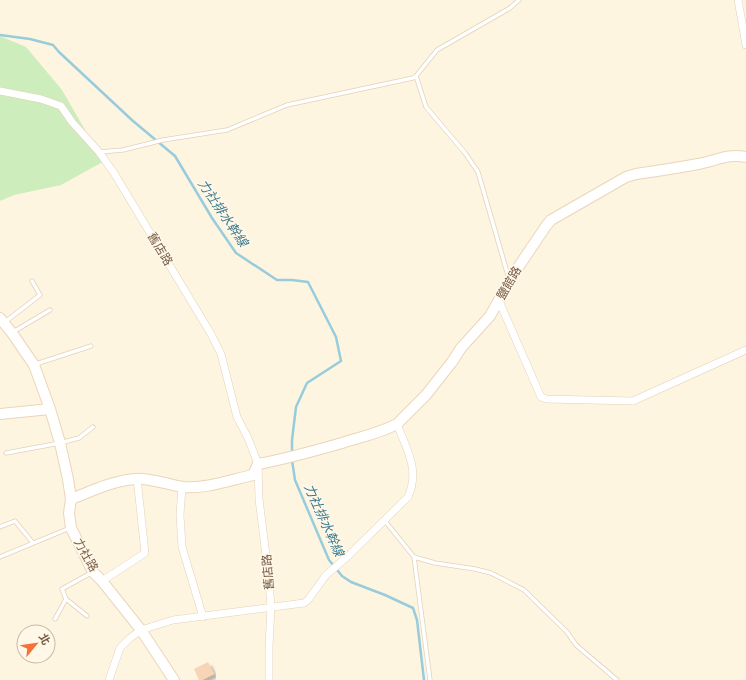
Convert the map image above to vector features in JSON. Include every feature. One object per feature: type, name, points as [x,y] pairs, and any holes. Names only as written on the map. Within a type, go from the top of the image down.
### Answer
[{"type":"street","points":[[738,0],[746,45]]},
{"type":"street","name":"舊店路","points":[[0,91],[41,99],[61,106],[72,122],[99,152],[114,173],[218,347],[237,417],[248,438],[258,464],[259,499],[268,572],[270,606],[269,680]]},
{"type":"street","name":"鹽館路","points":[[258,464],[299,456],[377,433],[398,424],[426,396],[461,348],[490,316],[510,281],[551,220],[626,177],[636,174],[699,164],[724,156],[735,155],[746,158]]},
{"type":"street","points":[[499,301],[541,397],[546,399],[633,401],[746,350]]},
{"type":"street","name":"力社路","points":[[2,321],[34,365],[50,409],[60,443],[68,479],[70,528],[93,572],[141,630],[174,680]]},
{"type":"street","points":[[0,414],[50,409]]},
{"type":"street","points":[[109,680],[120,648],[141,630],[173,620],[203,617],[270,606],[304,603],[308,600],[330,572],[385,521],[408,497],[413,487],[414,475],[412,464],[398,424]]},
{"type":"street","points":[[70,499],[117,481],[137,478],[182,487],[197,487],[253,475],[258,464]]},
{"type":"street","points":[[102,581],[145,553],[137,478]]},
{"type":"street","points":[[182,487],[180,515],[182,547],[203,617]]},
{"type":"lane","points":[[99,152],[123,150],[164,140],[227,130],[287,105],[413,78],[437,50],[510,8],[519,0]]},
{"type":"lane","points":[[416,76],[426,107],[465,153],[478,172],[510,281]]},
{"type":"lane","points":[[2,321],[40,295],[32,281]]},
{"type":"lane","points":[[12,333],[50,310]]},
{"type":"lane","points":[[34,365],[91,346]]},
{"type":"lane","points":[[6,453],[79,438],[93,427]]},
{"type":"lane","points":[[0,527],[15,521],[33,542]]},
{"type":"lane","points":[[385,521],[414,557],[430,680]]},
{"type":"lane","points":[[0,558],[33,542],[70,528]]},
{"type":"lane","points":[[414,557],[434,563],[475,568],[491,573],[524,590],[567,632],[576,645],[617,680]]},
{"type":"lane","points":[[87,616],[66,599],[62,589],[93,572]]},
{"type":"lane","points":[[55,619],[66,599]]},
{"type":"green space","points":[[0,36],[26,47],[62,90],[92,142],[108,159],[61,185],[14,195],[0,201]]},
{"type":"building","points":[[208,662],[214,674],[199,680],[194,669]]},
{"type":"waterway","name":"力社排水幹線","points":[[0,35],[30,39],[53,45],[133,121],[175,156],[212,218],[236,253],[277,280],[308,282],[336,337],[341,361],[307,383],[296,407],[292,440],[292,455]]},
{"type":"waterway","name":"力社排水幹線","points":[[292,460],[295,480],[329,560],[342,576],[351,582],[413,608],[417,620],[424,680]]}]
